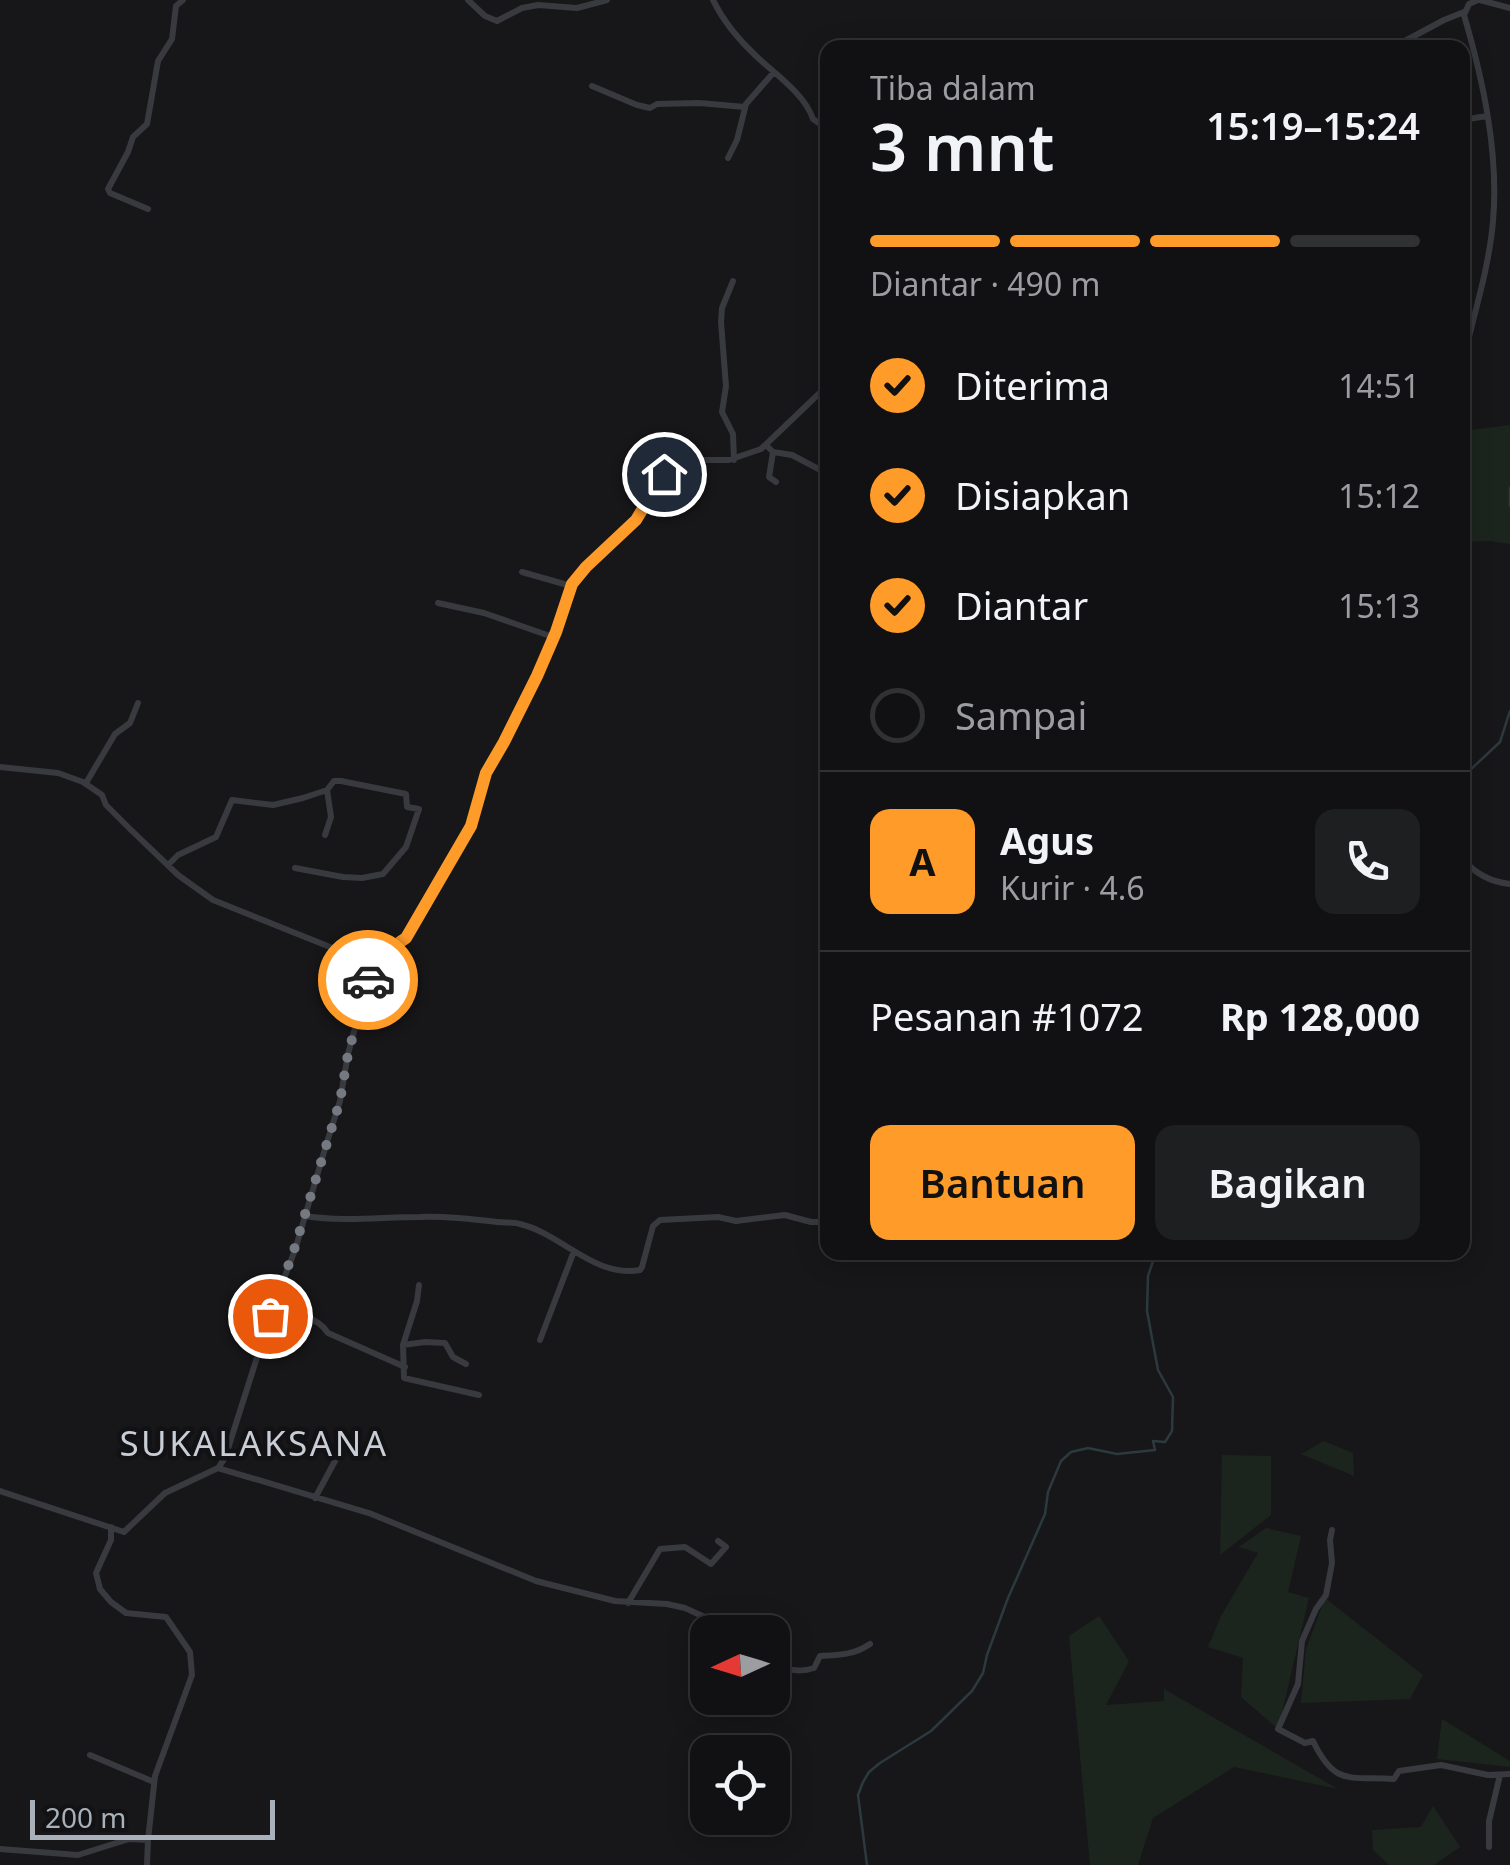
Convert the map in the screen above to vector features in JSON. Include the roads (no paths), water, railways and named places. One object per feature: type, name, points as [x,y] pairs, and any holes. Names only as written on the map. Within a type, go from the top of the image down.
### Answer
[{"type":"street","points":[[148,209],[108,189],[134,136],[146,126],[158,61],[172,36],[177,4],[183,0]]},
{"type":"street","points":[[468,0],[485,16],[498,21],[522,8],[577,8],[607,0]]},
{"type":"street","points":[[713,0],[729,26],[798,94],[813,119],[820,122]]},
{"type":"street","points":[[1407,40],[1464,12],[1469,4],[1479,0],[1510,8]]},
{"type":"street","points":[[1464,12],[1487,116],[1493,173],[1493,224],[1470,326]]},
{"type":"street","points":[[728,158],[744,109],[774,72]]},
{"type":"street","points":[[592,86],[638,105],[699,103],[744,109]]},
{"type":"street","points":[[1470,119],[1487,116]]},
{"type":"street","points":[[733,281],[721,322],[726,386],[722,412],[733,434],[734,460]]},
{"type":"street","points":[[0,1491],[124,1532],[165,1492],[218,1468],[226,1458],[340,1101],[348,1054],[371,970],[388,961],[406,938],[471,826],[486,773],[554,637],[571,586],[636,520],[675,461],[734,460],[750,454],[766,446],[820,392]]},
{"type":"street","points":[[766,446],[772,452],[792,455],[820,470]]},
{"type":"street","points":[[772,452],[768,477],[776,482]]},
{"type":"street","points":[[522,572],[571,586]]},
{"type":"street","points":[[438,603],[554,637]]},
{"type":"street","points":[[86,784],[116,734],[130,722],[138,703]]},
{"type":"street","points":[[0,767],[58,773],[86,784],[102,795],[106,804],[168,866],[213,900],[356,957],[371,970]]},
{"type":"street","points":[[168,866],[178,855],[216,837],[232,800],[273,805],[326,790],[334,781],[341,781],[406,794],[407,807],[419,809],[406,847],[383,874],[343,878],[295,868]]},
{"type":"street","points":[[324,835],[331,817],[326,790]]},
{"type":"street","points":[[1470,867],[1493,882],[1510,884]]},
{"type":"street","points":[[305,1216],[349,1221],[442,1217],[518,1223],[612,1270],[638,1272],[653,1226],[660,1220],[721,1217],[736,1221],[785,1215],[820,1222]]},
{"type":"street","points":[[540,1340],[574,1251]]},
{"type":"street","points":[[419,1285],[404,1345],[403,1376],[479,1395]]},
{"type":"street","points":[[272,1312],[306,1316],[322,1324],[328,1333],[404,1367]]},
{"type":"street","points":[[404,1345],[445,1343],[453,1356],[466,1364]]},
{"type":"street","points":[[315,1498],[344,1438]]},
{"type":"street","points":[[218,1468],[369,1513],[536,1580],[628,1602],[668,1604],[700,1615]]},
{"type":"street","points":[[111,1526],[110,1540],[96,1572],[100,1588],[126,1612],[166,1617],[190,1652],[192,1675],[154,1782],[147,1865]]},
{"type":"street","points":[[1332,1530],[1332,1563],[1326,1595],[1302,1642],[1298,1684],[1278,1730],[1305,1743],[1312,1741],[1336,1774],[1348,1778],[1394,1779],[1399,1770],[1441,1765],[1488,1775],[1510,1774]]},
{"type":"street","points":[[628,1602],[660,1548],[685,1547],[711,1564],[726,1548],[718,1541]]},
{"type":"street","points":[[790,1669],[814,1668],[820,1656],[848,1654],[870,1644]]},
{"type":"street","points":[[90,1754],[154,1782]]},
{"type":"street","points":[[1489,1847],[1489,1822],[1500,1775]]},
{"type":"street","points":[[0,1849],[78,1855],[129,1839],[148,1840]]},
{"type":"waterway","points":[[1510,488],[1510,506]]},
{"type":"waterway","points":[[1470,770],[1500,742],[1510,711]]},
{"type":"waterway","points":[[867,1865],[858,1795],[863,1782],[880,1763],[931,1731],[972,1691],[983,1673],[1008,1598],[1045,1514],[1048,1492],[1061,1461],[1071,1452],[1088,1448],[1117,1454],[1155,1450],[1153,1441],[1165,1442],[1172,1431],[1173,1397],[1158,1370],[1147,1311],[1148,1276],[1153,1260]]},
{"type":"district","name":"SUKALAKSANA","points":[[254,1444]]}]
